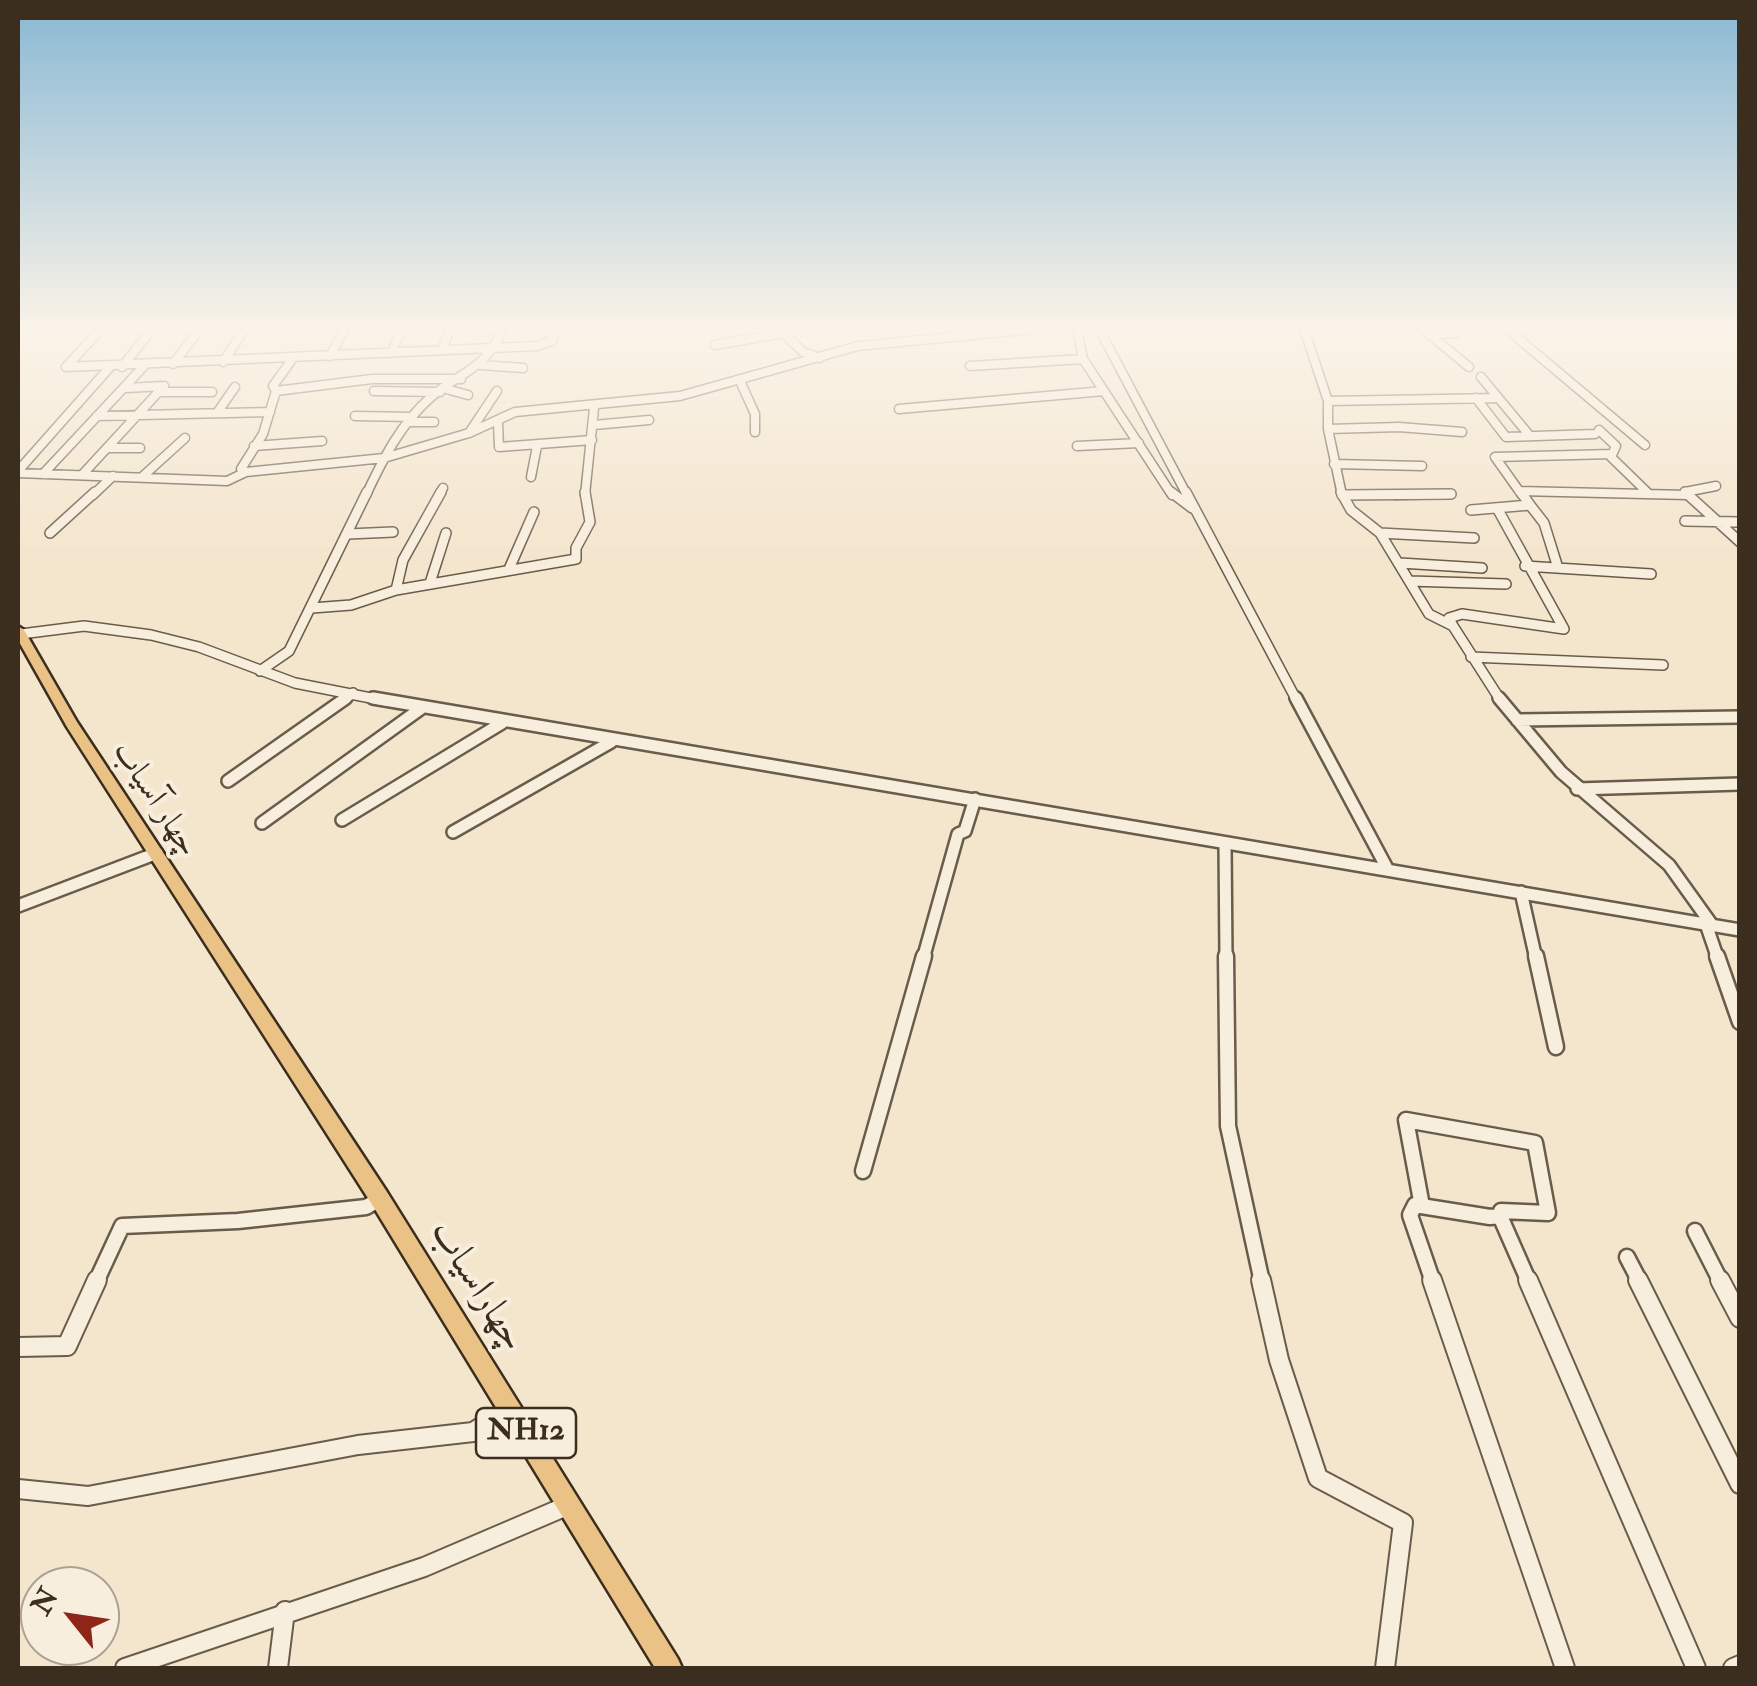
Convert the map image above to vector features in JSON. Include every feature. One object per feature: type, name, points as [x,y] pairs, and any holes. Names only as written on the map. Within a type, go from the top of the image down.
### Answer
[{"type":"highway","name":"چهار آسیاب","points":[[19,632],[72,724],[248,998]]},
{"type":"highway","name":"چهاراسیاب","points":[[248,998],[380,1199],[669,1668]]},
{"type":"street","points":[[18,474],[75,408]]},
{"type":"street","points":[[43,474],[105,408]]},
{"type":"street","points":[[82,475],[145,408]]},
{"type":"street","points":[[218,413],[222,408]]},
{"type":"street","points":[[243,473],[241,469],[271,408]]},
{"type":"street","points":[[260,671],[289,651],[384,458],[424,408]]},
{"type":"street","points":[[469,434],[486,408]]},
{"type":"street","points":[[18,474],[217,482],[243,473],[384,458],[469,434],[521,411],[594,408],[585,493],[590,522],[576,548],[576,559],[430,583],[352,605],[312,608]]},
{"type":"street","points":[[752,408],[755,432]]},
{"type":"street","points":[[899,409],[914,408]]},
{"type":"street","points":[[1115,408],[1176,500],[1192,508]]},
{"type":"street","points":[[1139,408],[1388,870]]},
{"type":"street","points":[[1328,408],[1328,429],[1342,495],[1351,510],[1380,533],[1434,620],[1453,626]]},
{"type":"street","points":[[1483,408],[1506,438],[1597,432],[1616,446],[1612,454]]},
{"type":"street","points":[[1506,408],[1530,436]]},
{"type":"street","points":[[1600,408],[1645,446]]},
{"type":"street","points":[[96,416],[270,412]]},
{"type":"street","points":[[356,416],[434,422]]},
{"type":"street","points":[[594,425],[649,420]]},
{"type":"street","points":[[498,423],[499,447],[592,440]]},
{"type":"street","points":[[1328,429],[1399,427],[1462,432]]},
{"type":"street","points":[[142,477],[185,438]]},
{"type":"street","points":[[254,446],[322,441]]},
{"type":"street","points":[[1078,446],[1139,443]]},
{"type":"street","points":[[531,477],[537,446]]},
{"type":"street","points":[[107,448],[140,448]]},
{"type":"street","points":[[1558,568],[1544,523],[1495,458],[1612,454],[1648,493]]},
{"type":"street","points":[[1334,464],[1422,466]]},
{"type":"street","points":[[50,533],[114,476]]},
{"type":"street","points":[[1519,492],[1684,492],[1716,486]]},
{"type":"street","points":[[396,590],[403,560],[443,488]]},
{"type":"street","points":[[1684,492],[1740,542]]},
{"type":"street","points":[[1342,495],[1451,494]]},
{"type":"street","points":[[1471,510],[1530,506]]},
{"type":"street","points":[[1497,508],[1564,629],[1561,632],[1462,614],[1450,618],[1453,626],[1518,720],[1578,789],[1648,842],[1680,877],[1709,925],[1740,1022]]},
{"type":"street","points":[[509,570],[534,512]]},
{"type":"street","points":[[1685,521],[1740,522]]},
{"type":"street","points":[[348,534],[393,532]]},
{"type":"street","points":[[430,583],[446,533]]},
{"type":"street","points":[[1380,533],[1474,538]]},
{"type":"street","points":[[1400,563],[1482,568]]},
{"type":"street","points":[[1526,566],[1651,574]]},
{"type":"street","points":[[1410,581],[1506,584]]},
{"type":"street","points":[[19,632],[59,626],[114,629],[175,640],[260,671],[353,694],[502,723],[1740,930]]},
{"type":"street","points":[[1471,657],[1663,665]]},
{"type":"street","points":[[228,782],[353,694]]},
{"type":"street","points":[[262,823],[423,708]]},
{"type":"street","points":[[1518,720],[1740,716]]},
{"type":"street","points":[[342,820],[502,723]]},
{"type":"street","points":[[454,832],[611,742]]},
{"type":"street","points":[[1578,789],[1740,784]]},
{"type":"street","points":[[863,1171],[958,834],[965,831],[974,799]]},
{"type":"street","points":[[1226,843],[1228,1126],[1278,1360],[1318,1478],[1404,1523],[1384,1668]]},
{"type":"street","points":[[18,906],[157,853]]},
{"type":"street","points":[[1522,892],[1556,1047]]},
{"type":"street","points":[[1422,1206],[1406,1120],[1534,1143],[1548,1213],[1501,1211],[1500,1216],[1696,1668]]},
{"type":"street","points":[[18,1347],[68,1346],[122,1226],[238,1222],[366,1207],[380,1199]]},
{"type":"street","points":[[1500,1216],[1422,1206],[1414,1206],[1410,1215],[1565,1668]]},
{"type":"street","points":[[1695,1231],[1740,1318]]},
{"type":"street","points":[[1627,1257],[1740,1484]]},
{"type":"street","points":[[18,1489],[88,1496],[358,1445],[474,1432],[511,1408]]},
{"type":"street","points":[[125,1668],[285,1611],[424,1568],[570,1506]]},
{"type":"street","points":[[278,1668],[285,1611]]}]
